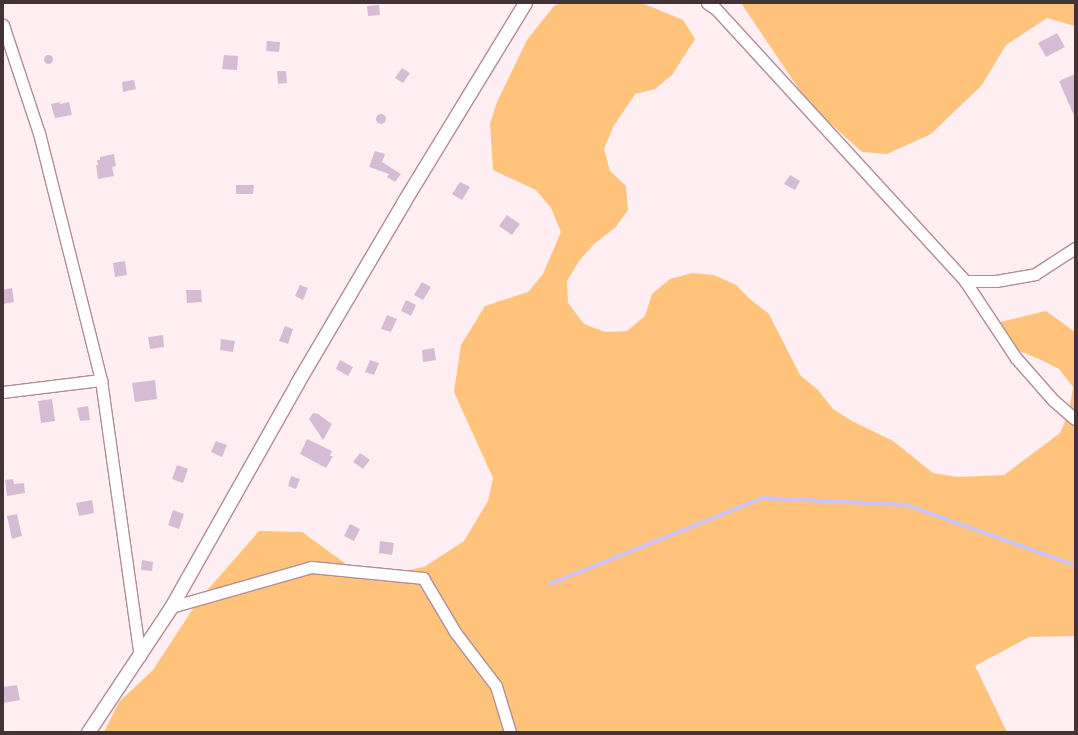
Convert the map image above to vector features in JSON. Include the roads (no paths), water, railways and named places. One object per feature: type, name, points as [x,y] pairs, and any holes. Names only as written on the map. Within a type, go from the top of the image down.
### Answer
[{"type":"street","points":[[88,732],[172,607],[301,376],[404,201],[525,3]]},
{"type":"street","points":[[707,3],[716,9],[965,281],[1016,358],[1053,400],[1075,419]]},
{"type":"street","points":[[3,25],[39,133],[101,380],[140,656]]},
{"type":"street","points":[[965,281],[996,281],[1035,274],[1075,248]]},
{"type":"street","points":[[3,392],[101,380]]},
{"type":"street","points":[[172,607],[311,567],[423,578],[455,632],[496,686],[510,732]]},
{"type":"waterway","points":[[550,584],[763,498],[907,505],[1075,565]]}]
